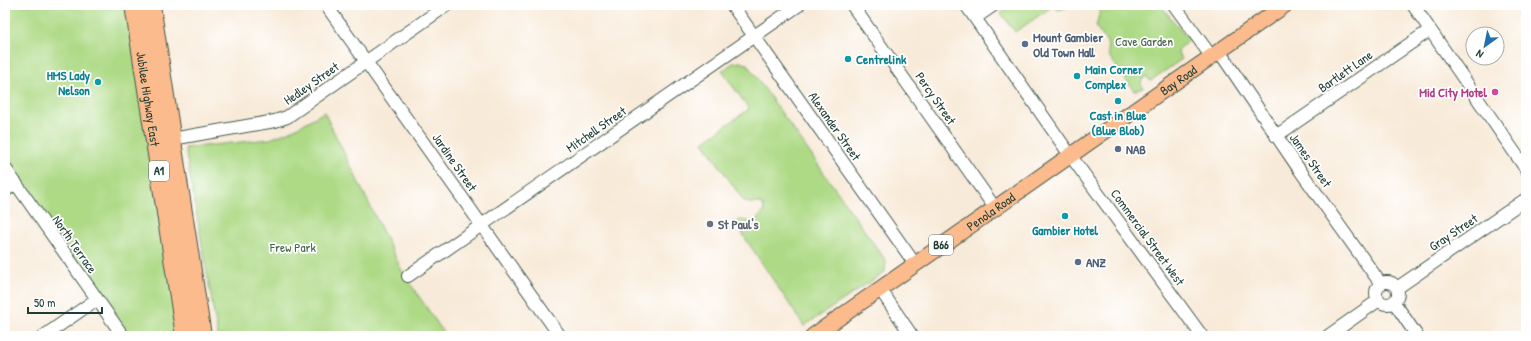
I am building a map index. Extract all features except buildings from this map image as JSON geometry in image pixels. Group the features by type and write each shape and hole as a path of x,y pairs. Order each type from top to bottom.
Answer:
{"highway":[{"name":"Jubilee Highway East","path":"134,5 180,251 202,336"},
{"name":"Jubilee Highway East","path":"151,5 172,139 185,336"}],"main road":[{"name":"Bay Road","path":"1070,155 1285,5"},
{"name":"Penola Road","path":"813,336 1070,155"}],"street":[{"name":"Jardine Street","path":"326,5 560,336"},
{"name":"Hedley Street","path":"172,139 275,122 287,117 447,5"},
{"name":"Alexander Street","path":"732,5 915,264"},
{"name":"Mitchell Street","path":"408,276 799,5"},
{"name":"Percy Street","path":"852,5 995,208"},
{"name":"Commercial Street West","path":"966,5 1070,155 1202,336"},
{"path":"975,18 994,5"},
{"name":"James Street","path":"1174,5 1215,54 1276,136 1381,284"},
{"path":"1413,5 1526,169"},
{"name":"Bartlett Lane","path":"1276,136 1430,30"},
{"name":"North Terrace","path":"5,168 123,336"},
{"path":"5,191 16,183"},
{"name":"Gray Street","path":"1396,288 1526,199"},
{"path":"1388,283 1396,288 1397,297 1394,302 1387,304 1379,300 1376,293 1381,284 1388,283"},
{"path":"880,289 912,336"},
{"path":"44,336 97,299"},
{"path":"1328,336 1379,300"},
{"path":"1394,302 1417,336"}],"green space":[{"path":"5,5 127,5 180,336 129,336 5,161"},
{"path":"1012,5 1076,5 1058,10 1053,6 1015,32 1001,13"},
{"name":"Cave Garden","path":"1097,5 1160,5 1189,40 1179,49 1178,53 1182,59 1150,81 1147,77 1143,78 1141,83 1143,88 1134,91 1109,56 1107,42 1096,27 1101,7"},
{"path":"740,62 747,64 886,261 885,272 804,326 735,223 740,220 754,222 764,212 764,207 760,203 748,203 743,200 703,142 749,109 722,71 733,63"},
{"name":"Frew Park","path":"324,112 403,273 446,336 218,336 185,148 270,139 293,130"}],"place":[{"name":"Mount Gambier Old Town Hall","path":"1025,44"},
{"name":"Centrelink","path":"848,59"},
{"name":"Main Corner Complex","path":"1077,76"},
{"name":"HMS Lady Nelson","path":"98,82"},
{"name":"Mid City Motel","path":"1495,92"},
{"name":"Cast in Blue (Blue Blob)","path":"1118,101"},
{"name":"NAB","path":"1118,149"},
{"name":"Gambier Hotel","path":"1065,216"},
{"name":"St Paul's","path":"710,224"},
{"name":"ANZ","path":"1078,262"}]}
